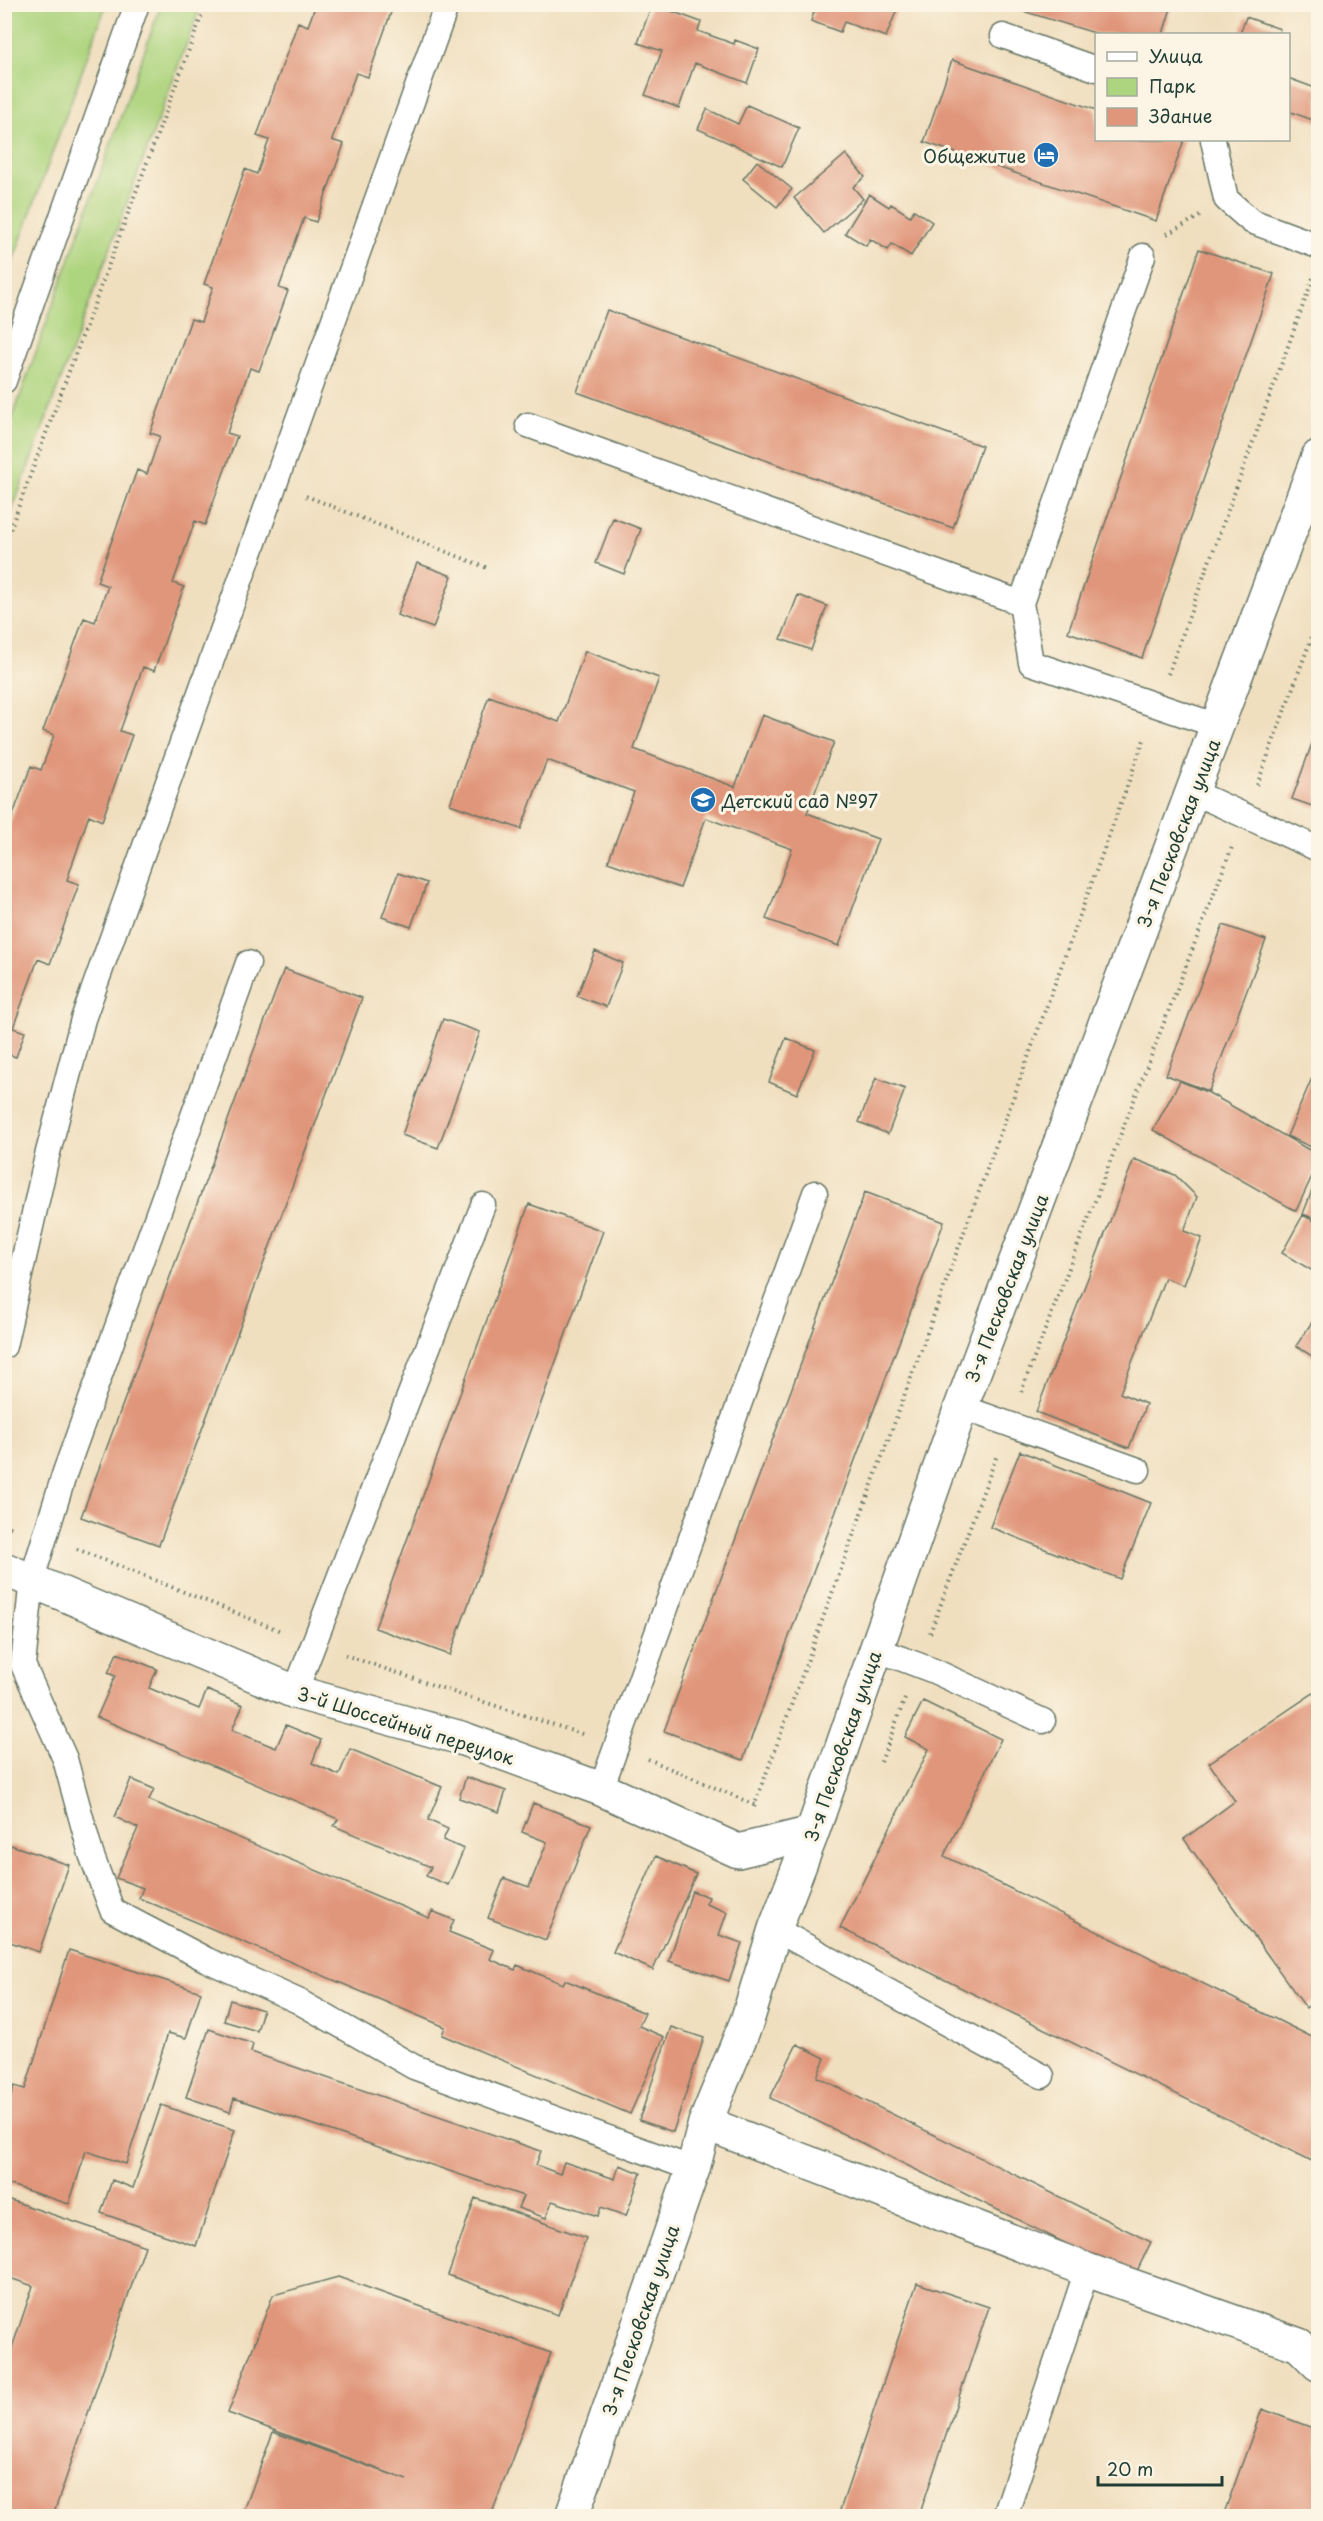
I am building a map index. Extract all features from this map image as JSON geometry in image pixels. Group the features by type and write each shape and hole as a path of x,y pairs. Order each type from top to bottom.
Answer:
{"street":[{"name":"3-я Песковская улица","path":"572,2517 693,2169 705,2123 747,2021 775,1929 812,1833 961,1407 1318,457"},
{"name":"3-й Шоссейный переулок","path":"18,1574 295,1692 461,1738 601,1789 738,1851"},
{"path":"738,1851 812,1833"},
{"path":"705,2123 1088,2270 1299,2345 1318,2364"}],"lane":[{"path":"4,381 137,4"},
{"path":"4,1346 47,1156 83,1019 447,4"},
{"path":"1003,36 1095,69"},
{"path":"1213,141 1226,199 1251,220 1318,246"},
{"path":"1143,256 1022,603 1031,663 1218,726"},
{"path":"528,425 1022,603"},
{"path":"1193,792 1318,849"},
{"path":"248,963 65,1472 45,1536 18,1574 23,1665 65,1759 92,1854 112,1910 207,1960 298,2001 414,2067 693,2169"},
{"path":"601,1789 815,1193"},
{"path":"295,1692 483,1204"},
{"path":"961,1407 1138,1470"},
{"path":"876,1649 918,1665 1043,1721"},
{"path":"775,1929 1042,2076"},
{"path":"1005,2517 1088,2270"}],"path":[{"path":"4,546 206,4"},
{"path":"1143,256 1155,242 1204,215 1251,220"},
{"path":"1166,680 1314,274"},
{"path":"275,484 490,569"},
{"path":"880,1763 1244,815 1268,760 1318,620"},
{"path":"738,1851 1146,736"},
{"path":"4,1525 45,1536 314,1644 617,1746 755,1805"}],"green space":[{"path":"4,5 106,5 5,283"},
{"path":"161,5 201,5 5,529 5,438"}],"building":[{"path":"316,4 394,4 368,77 356,73 332,140 344,144 316,222 304,218 279,288 288,291 259,371 250,368 227,433 237,436 205,525 195,521 173,583 184,587 154,671 143,667 120,731 132,735 102,821 89,815 67,880 79,884 50,964 38,959 13,1028 25,1032 16,1057 4,1053 4,839 31,766 41,770 54,735 43,731 84,618 95,622 108,586 97,582 137,470 147,474 160,436 150,433 191,319 201,322 213,287 204,284 245,169 257,174 269,140 257,136 298,22 308,26"},
{"path":"652,4 701,22 698,31 734,44 735,40 759,49 747,83 695,63 679,108 645,95 662,51 638,43"},
{"path":"796,4 899,4 886,37 844,22 840,32 811,21 814,12"},
{"path":"1003,5 1172,5 1163,33 1095,33"},
{"path":"1246,17 1280,29 1278,33 1240,33"},
{"path":"952,60 1095,110 1095,141 1184,141 1156,221 924,142"},
{"path":"1290,79 1318,89 1318,122 1290,112"},
{"path":"747,105 799,128 782,167 698,129 707,109 738,124"},
{"path":"846,154 865,177 853,187 863,199 824,233 794,198"},
{"path":"757,161 792,189 777,207 743,179"},
{"path":"869,194 889,207 891,204 910,216 914,210 932,222 911,256 892,244 888,250 870,239 866,246 845,233"},
{"path":"1199,249 1274,274 1142,658 1068,632"},
{"path":"607,310 982,446 953,528 577,392"},
{"path":"613,518 641,529 624,574 596,563"},
{"path":"417,563 452,576 433,628 397,615"},
{"path":"798,595 827,606 811,650 781,639"},
{"path":"585,651 659,678 634,749 735,787 762,715 834,742 807,813 878,839 839,946 766,919 792,849 706,818 680,888 608,862 634,792 547,760 521,829 450,804 489,696 559,722"},
{"path":"1318,727 1318,808 1292,799"},
{"path":"398,873 427,883 411,927 382,917"},
{"path":"1223,925 1266,940 1209,1091 1166,1075"},
{"path":"595,951 623,963 606,1007 577,996"},
{"path":"284,969 362,998 159,1545 81,1517"},
{"path":"443,1019 480,1032 438,1148 402,1135"},
{"path":"786,1038 815,1050 797,1094 769,1082"},
{"path":"1318,1064 1318,1150 1287,1136"},
{"path":"876,1078 905,1089 888,1134 859,1122"},
{"path":"1180,1081 1209,1093 1318,1155 1318,1163 1296,1211 1153,1130"},
{"path":"1134,1159 1175,1175 1197,1197 1184,1231 1202,1238 1184,1285 1165,1278 1120,1393 1146,1404 1129,1448 1036,1412"},
{"path":"1318,1175 1318,1220 1303,1214"},
{"path":"865,1192 944,1222 743,1760 664,1731"},
{"path":"529,1204 603,1231 450,1655 375,1628"},
{"path":"1303,1215 1318,1223 1318,1274 1282,1253"},
{"path":"1318,1313 1318,1360 1296,1346"},
{"path":"1020,1451 1151,1503 1120,1579 990,1527"},
{"path":"117,1653 157,1669 149,1688 199,1709 207,1690 243,1705 232,1730 276,1748 286,1725 321,1740 312,1763 339,1775 350,1749 442,1787 428,1820 448,1829 443,1840 464,1849 448,1885 426,1876 431,1867 334,1826 338,1819 97,1717 115,1676 108,1673"},
{"path":"1318,1690 1318,1998 1306,2008 1184,1839 1235,1801 1209,1763"},
{"path":"923,1701 1001,1739 944,1856 1318,2040 1318,2164 840,1928 929,1749 905,1737"},
{"path":"466,1777 506,1791 499,1812 459,1798"},
{"path":"131,1779 154,1789 149,1800 429,1918 432,1911 454,1920 449,1932 494,1950 490,1959 515,1970 517,1965 563,1984 565,1980 645,2013 639,2026 664,2037 630,2114 442,2035 445,2027 139,1898 143,1888 116,1878 138,1828 115,1817"},
{"path":"533,1803 591,1825 546,1940 488,1918 504,1878 529,1887 547,1842 522,1832"},
{"path":"11,1845 69,1865 39,1952 4,1940 4,1864"},
{"path":"656,1856 696,1874 653,1970 613,1952"},
{"path":"692,1891 709,1897 706,1904 727,1912 719,1935 742,1943 729,1981 669,1961"},
{"path":"69,1950 201,1992 186,2038 168,2033 126,2164 86,2151 69,2204 4,2183 4,2117 14,2086 25,2089"},
{"path":"230,2000 263,2010 257,2031 224,2021"},
{"path":"671,2027 704,2038 673,2132 639,2120"},
{"path":"209,2029 253,2044 251,2052 541,2151 536,2165 560,2174 564,2162 615,2179 619,2165 641,2173 626,2216 601,2207 598,2216 552,2201 546,2218 518,2208 523,2196 234,2098 230,2112 186,2097"},
{"path":"797,2044 825,2058 817,2077 1151,2242 1134,2277 770,2098"},
{"path":"161,2105 235,2130 196,2246 101,2213 112,2180 133,2188"},
{"path":"4,2198 145,2246 53,2516 4,2516 4,2371 33,2286 4,2276"},
{"path":"475,2198 586,2238 558,2315 448,2275"},
{"path":"338,2277 551,2353 491,2516 242,2516 273,2432 407,2480 228,2413 273,2295"},
{"path":"917,2283 989,2307 919,2516 838,2516"},
{"path":"1262,2409 1318,2430 1318,2510 1316,2516 1223,2516"}],"place":[{"name":"Общежитие","path":"1046,155"},
{"name":"Детский сад №97","path":"703,800"}]}
